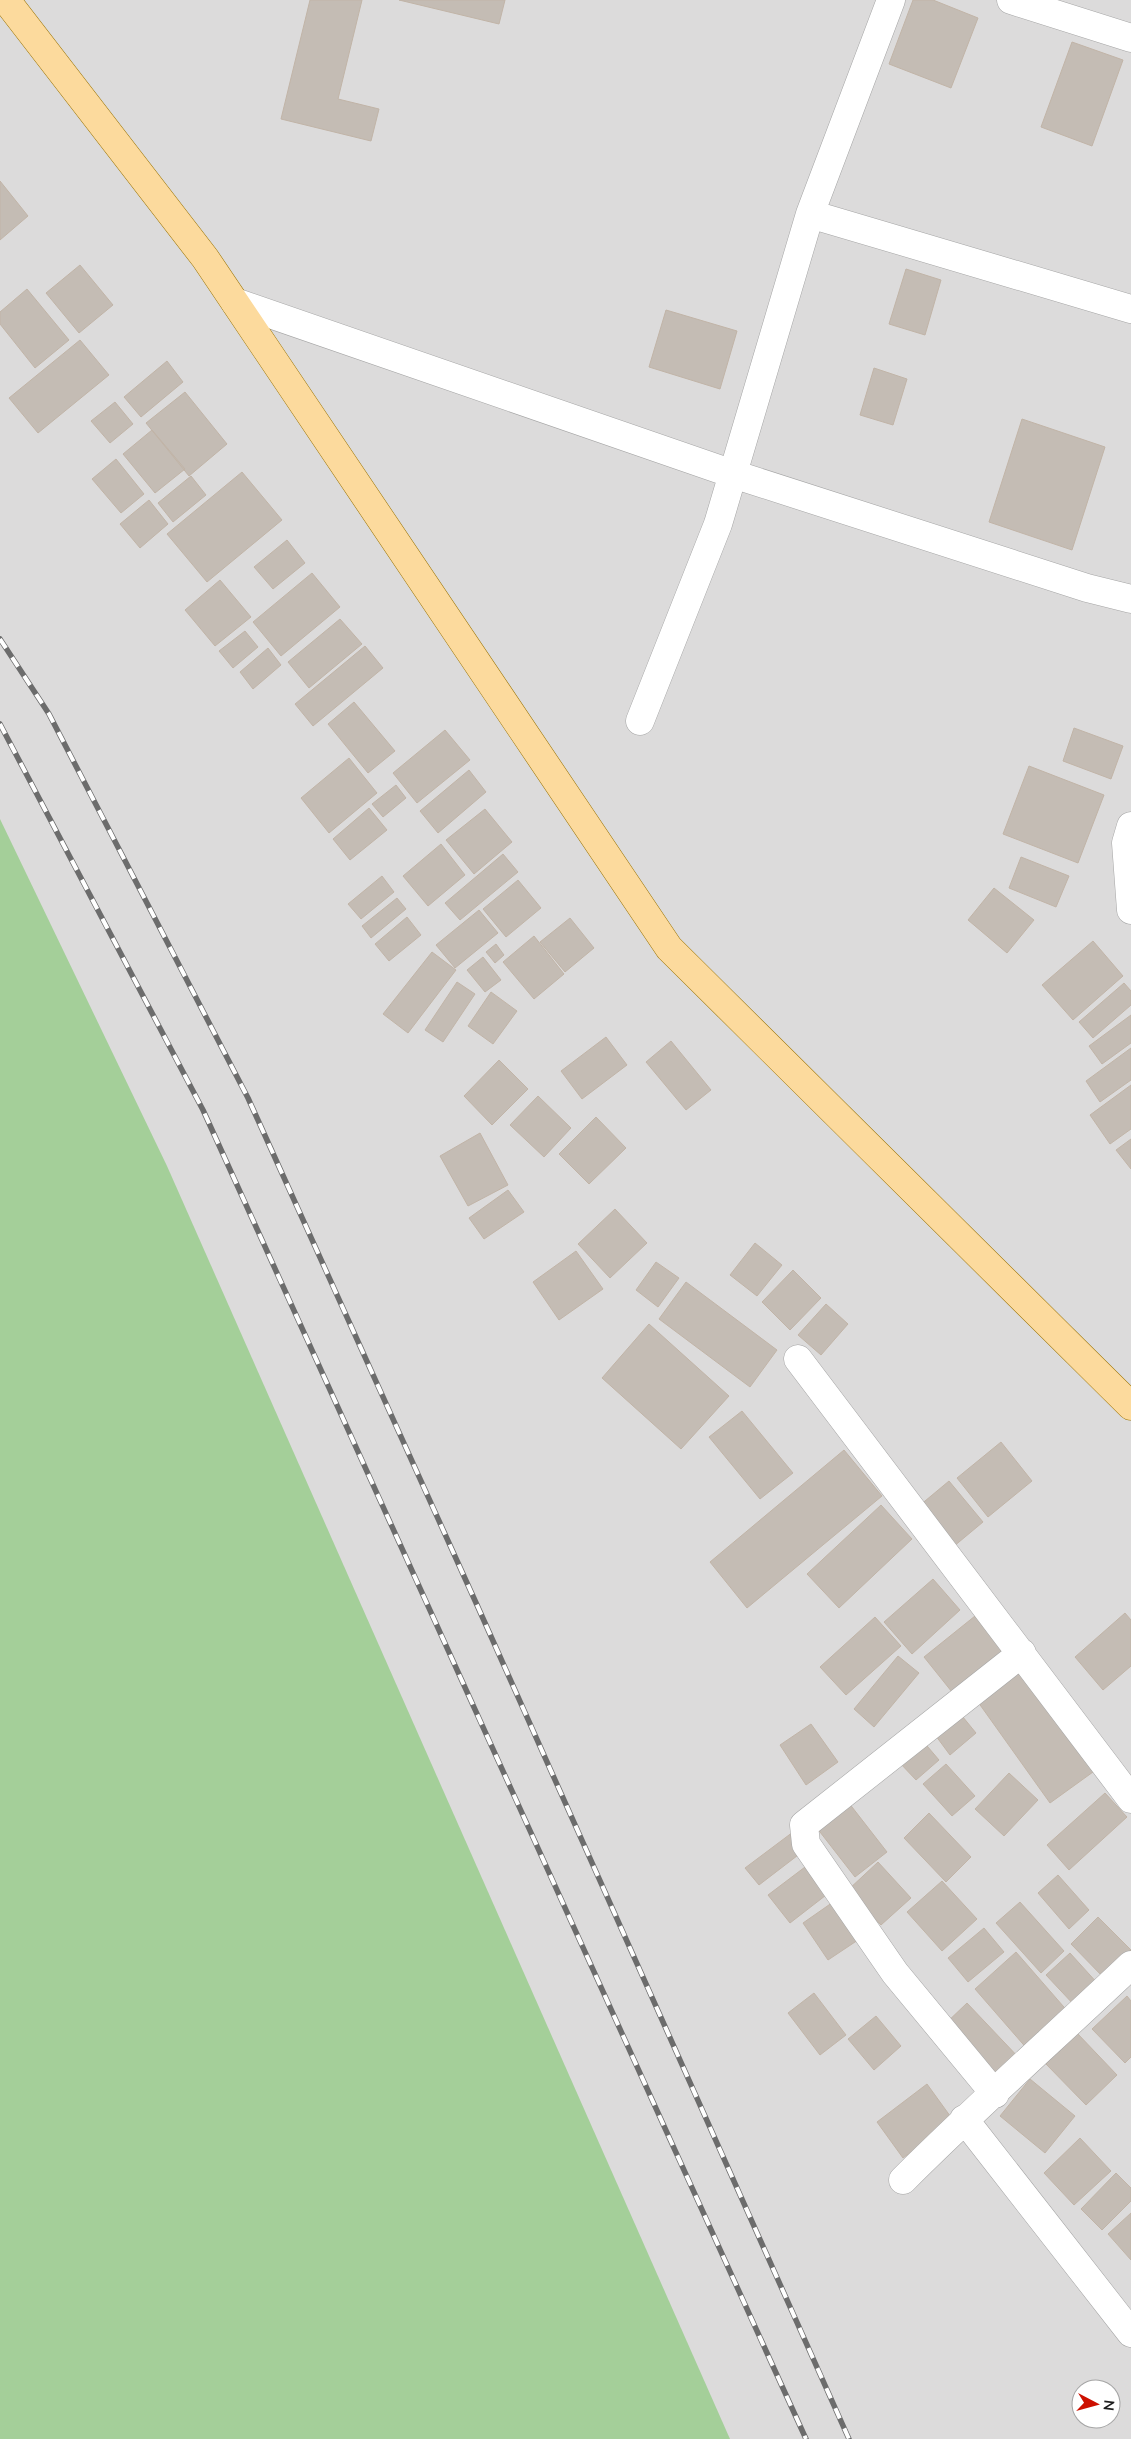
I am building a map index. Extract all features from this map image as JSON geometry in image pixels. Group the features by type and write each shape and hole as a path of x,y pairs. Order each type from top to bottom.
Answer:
{"main road":[{"path":"6,0 205,258 669,948 1131,1406"}],"street":[{"path":"640,720 718,524 810,214 891,0"},
{"path":"1011,0 1131,38"},
{"path":"810,214 1131,309"},
{"path":"235,302 733,474 1087,588 1131,599"},
{"path":"1131,826 1126,843 1131,910"},
{"path":"798,1359 1131,1799"},
{"path":"995,2094 896,1973 806,1844 804,1825 1022,1653"},
{"path":"903,2180 964,2119 995,2094 1131,1965"},
{"path":"964,2119 1131,2333"}],"shaded area":[{"path":"0,0 1131,0 1131,2439 0,2439"}],"green space":[{"path":"0,819 167,1166 730,2439 0,2439"}],"building":[{"path":"310,0 362,0 338,99 379,109 371,141 281,119"},
{"path":"399,0 505,0 499,24"},
{"path":"913,0 933,0 978,18 951,88 889,64"},
{"path":"1072,42 1123,60 1092,146 1041,127"},
{"path":"0,181 28,216 0,240"},
{"path":"80,265 113,305 79,333 46,293"},
{"path":"906,269 941,280 925,335 889,324"},
{"path":"27,289 69,340 35,368 0,324 0,312"},
{"path":"666,310 737,331 720,389 649,367"},
{"path":"80,340 109,375 38,433 9,398"},
{"path":"167,361 183,382 141,417 124,397"},
{"path":"874,368 907,379 893,425 860,415"},
{"path":"185,392 227,444 189,476 146,423"},
{"path":"115,402 133,424 110,443 91,421"},
{"path":"1022,419 1105,447 1072,550 989,522"},
{"path":"152,430 185,469 155,493 123,454"},
{"path":"116,459 144,494 121,513 92,479"},
{"path":"242,472 282,520 207,582 167,534"},
{"path":"191,476 206,495 173,522 158,503"},
{"path":"149,500 168,524 140,548 120,524"},
{"path":"287,540 305,563 273,589 254,567"},
{"path":"312,573 340,607 281,656 253,622"},
{"path":"220,580 251,617 215,646 185,610"},
{"path":"340,619 362,644 309,688 288,662"},
{"path":"245,631 258,647 233,668 219,651"},
{"path":"365,646 383,668 313,726 295,704"},
{"path":"268,648 281,665 253,689 240,672"},
{"path":"354,702 395,751 368,773 328,724"},
{"path":"1074,728 1123,746 1111,779 1063,761"},
{"path":"445,730 470,760 417,803 393,773"},
{"path":"349,758 377,793 329,833 301,798"},
{"path":"1029,766 1104,795 1078,863 1003,834"},
{"path":"469,770 486,792 438,833 420,811"},
{"path":"396,785 406,798 383,817 372,804"},
{"path":"369,808 387,830 350,860 333,839"},
{"path":"485,809 512,842 474,874 446,840"},
{"path":"441,844 465,875 428,906 403,876"},
{"path":"503,854 518,872 460,920 445,903"},
{"path":"1021,857 1069,876 1056,907 1009,888"},
{"path":"382,876 394,892 361,919 348,904"},
{"path":"518,880 541,908 506,937 483,909"},
{"path":"994,888 1034,920 1007,953 968,920"},
{"path":"397,898 406,909 371,938 362,926"},
{"path":"479,910 498,933 455,968 436,945"},
{"path":"407,917 421,935 389,961 375,944"},
{"path":"570,918 594,948 565,972 540,942"},
{"path":"534,936 564,974 534,999 503,962"},
{"path":"1093,941 1123,976 1073,1020 1042,985"},
{"path":"496,944 504,955 495,963 486,952"},
{"path":"432,952 456,970 408,1033 383,1014"},
{"path":"483,957 501,980 485,992 467,970"},
{"path":"457,982 475,994 443,1042 425,1030"},
{"path":"1124,983 1131,991 1131,1005 1093,1038 1079,1022"},
{"path":"491,992 517,1011 493,1044 468,1026"},
{"path":"1131,1015 1131,1043 1102,1064 1089,1046"},
{"path":"606,1037 627,1065 582,1099 561,1071"},
{"path":"671,1041 711,1090 686,1110 646,1062"},
{"path":"1131,1048 1131,1080 1100,1102 1086,1081"},
{"path":"499,1060 528,1089 492,1125 464,1096"},
{"path":"1131,1085 1131,1129 1110,1144 1090,1115"},
{"path":"538,1096 571,1128 544,1157 510,1125"},
{"path":"596,1117 626,1148 589,1184 559,1154"},
{"path":"480,1133 508,1185 468,1206 440,1156"},
{"path":"1131,1139 1131,1169 1116,1150"},
{"path":"508,1190 524,1212 484,1239 469,1218"},
{"path":"615,1209 647,1243 610,1278 578,1244"},
{"path":"755,1243 782,1265 757,1296 730,1275"},
{"path":"576,1251 603,1289 559,1320 533,1282"},
{"path":"656,1262 679,1278 658,1307 636,1290"},
{"path":"793,1270 821,1298 790,1330 762,1302"},
{"path":"686,1282 777,1350 750,1387 659,1319"},
{"path":"826,1304 848,1324 821,1355 798,1335"},
{"path":"649,1324 729,1396 681,1449 602,1378"},
{"path":"742,1411 793,1473 760,1499 709,1437"},
{"path":"1001,1442 1032,1481 988,1517 957,1478"},
{"path":"844,1450 882,1496 747,1608 710,1562"},
{"path":"949,1481 983,1522 953,1547 919,1506"},
{"path":"881,1505 912,1539 839,1608 807,1574"},
{"path":"933,1579 960,1610 912,1654 884,1622"},
{"path":"1125,1613 1131,1620 1131,1666 1103,1690 1075,1657"},
{"path":"975,1616 1007,1655 956,1697 924,1657"},
{"path":"875,1617 901,1646 846,1695 820,1667"},
{"path":"898,1656 919,1673 874,1727 854,1709"},
{"path":"1022,1670 1093,1772 1050,1803 978,1702"},
{"path":"958,1711 976,1733 950,1755 933,1732"},
{"path":"811,1724 838,1762 806,1785 780,1745"},
{"path":"922,1740 939,1760 916,1780 899,1762"},
{"path":"946,1764 975,1796 952,1816 923,1784"},
{"path":"1009,1773 1038,1800 1004,1836 975,1809"},
{"path":"1105,1793 1127,1817 1069,1870 1047,1845"},
{"path":"845,1798 887,1852 855,1877 813,1823"},
{"path":"929,1813 971,1857 946,1882 904,1838"},
{"path":"793,1832 806,1849 759,1885 745,1868"},
{"path":"878,1862 911,1898 881,1925 848,1890"},
{"path":"809,1864 830,1892 790,1923 768,1895"},
{"path":"1058,1875 1089,1910 1069,1929 1038,1893"},
{"path":"942,1881 977,1919 942,1951 907,1912"},
{"path":"836,1900 861,1938 828,1960 803,1923"},
{"path":"1020,1902 1064,1951 1041,1973 996,1923"},
{"path":"1098,1917 1131,1950 1104,1978 1071,1944"},
{"path":"984,1928 1004,1952 968,1982 948,1958"},
{"path":"1016,1952 1070,2014 1029,2051 975,1989"},
{"path":"1070,1953 1099,1985 1076,2007 1046,1975"},
{"path":"814,1993 846,2035 820,2055 788,2013"},
{"path":"1127,1996 1131,2001 1131,2057 1125,2063 1092,2029"},
{"path":"967,2003 1021,2060 997,2083 943,2026"},
{"path":"876,2016 901,2046 874,2070 848,2039"},
{"path":"1077,2033 1117,2075 1086,2105 1046,2064"},
{"path":"1030,2079 1075,2116 1045,2153 1000,2116"},
{"path":"927,2084 953,2120 903,2158 877,2122"},
{"path":"1080,2138 1111,2171 1074,2205 1044,2173"},
{"path":"1116,2173 1131,2188 1131,2201 1102,2230 1081,2209"},
{"path":"1131,2213 1131,2260 1108,2234"}],"railway":[{"path":"0,639 49,714 248,1098 477,1605 849,2439"},
{"path":"0,724 203,1110 806,2439"}]}
